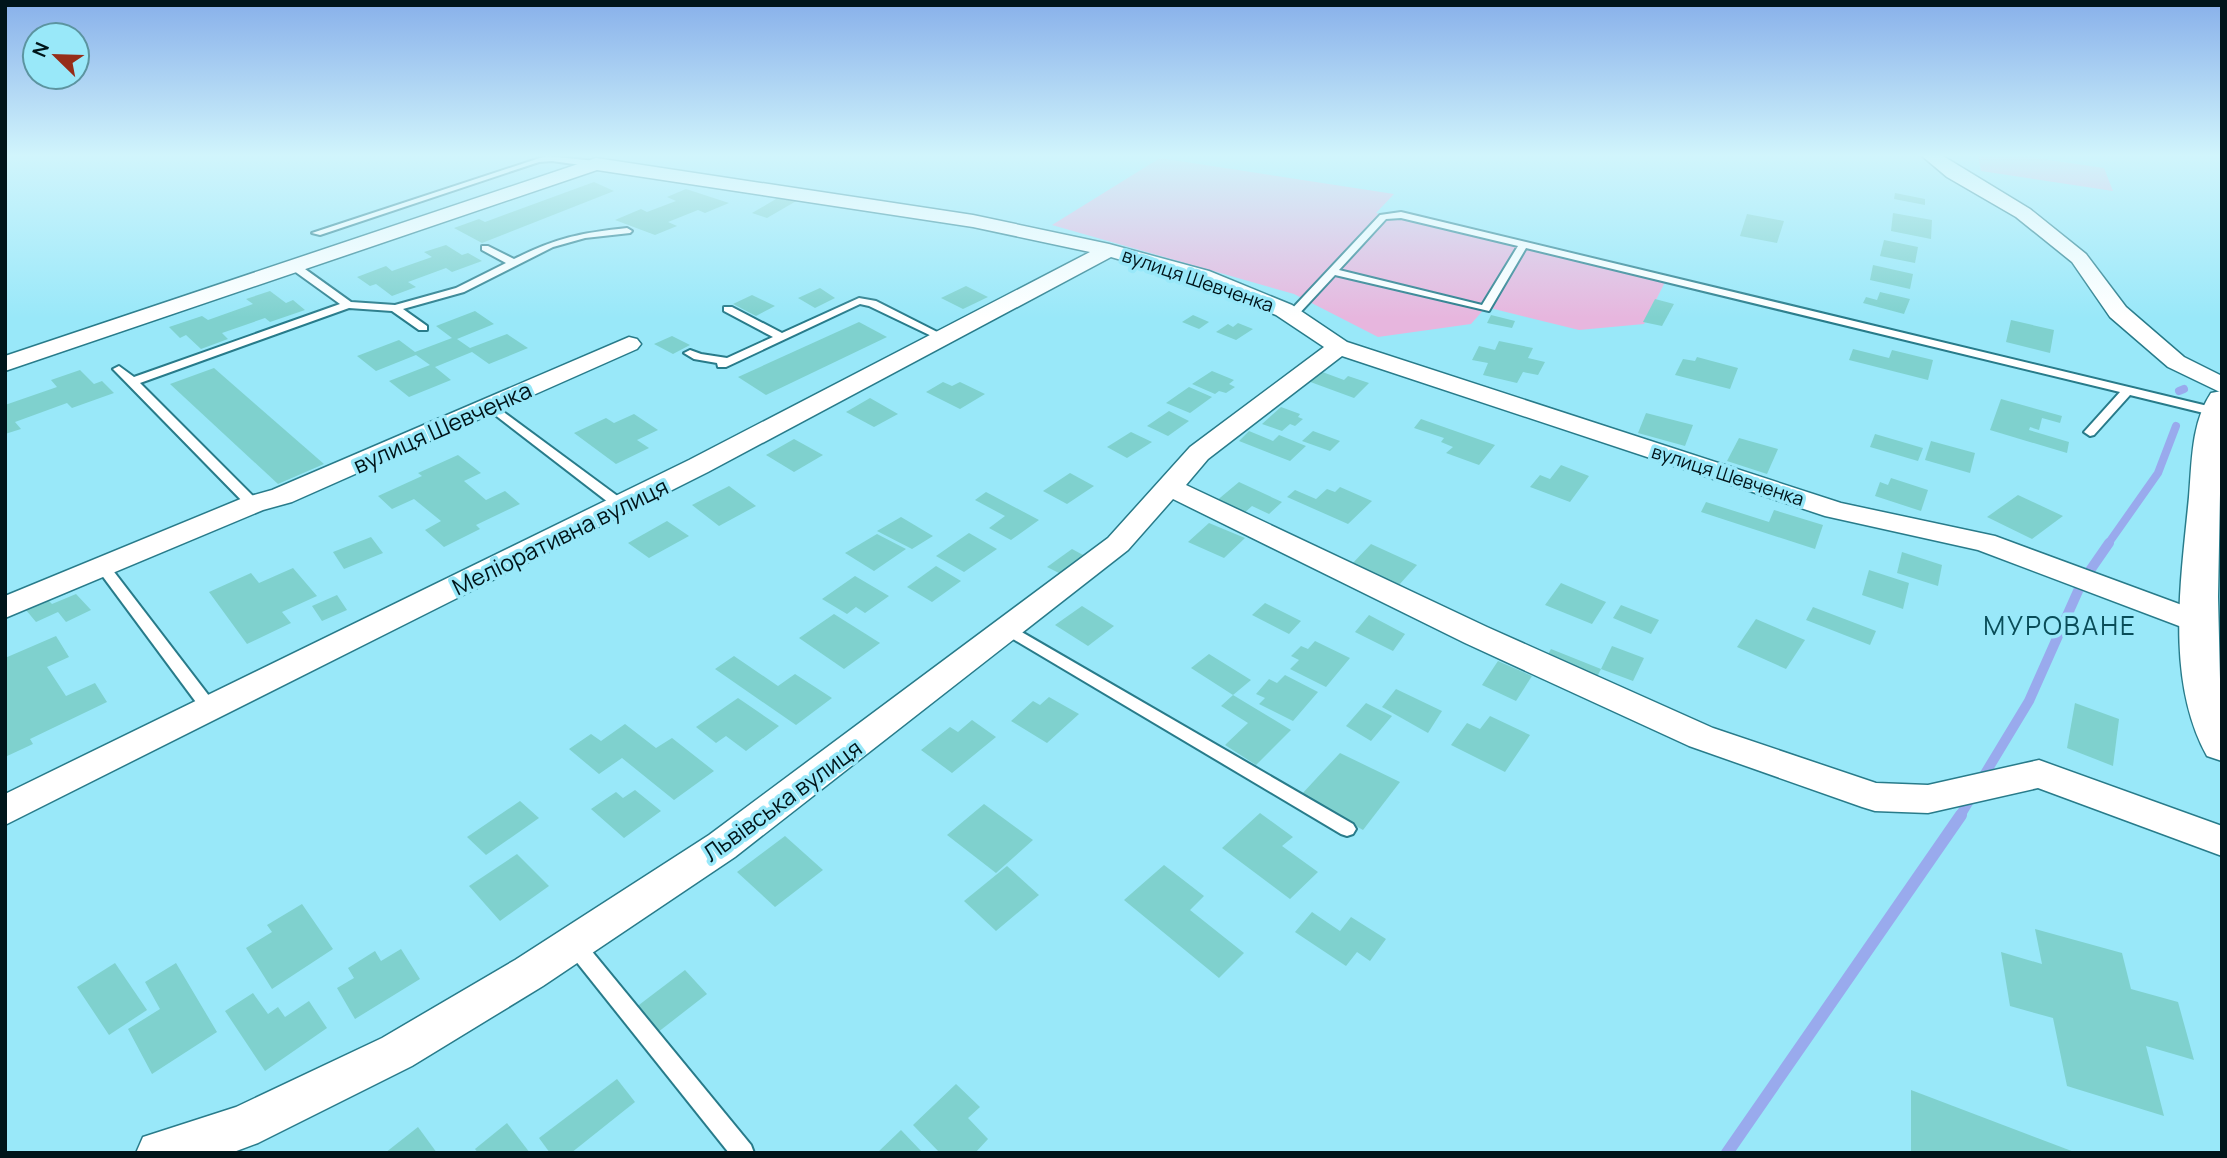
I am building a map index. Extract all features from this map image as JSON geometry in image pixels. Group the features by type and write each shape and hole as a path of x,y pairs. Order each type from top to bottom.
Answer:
{"street":[{"name":"вулиця Шевченка","path":"5,364 460,210"},
{"name":"вулиця Шевченка","path":"906,210 973,220 1109,250 1201,276 1292,315 1339,347 1835,510 1985,542 2039,560 2198,622"},
{"path":"2018,210 2080,258 2118,312 2220,400 2198,622 2202,681 2222,745"},
{"name":"Меліоративна вулиця","path":"5,811 622,506 946,339 1109,250"},
{"name":"вулиця Шевченка","path":"5,608 253,504 282,496 629,344"},
{"name":"Львівська вулиця","path":"159,1153 222,1144 242,1128 397,1052 574,943 722,846 1118,544 1199,453 1339,347"},
{"path":"1169,487 1476,635 1701,737 1875,797 1928,799 2039,774 2222,841"}],"lane":[{"path":"317,233 387,210"},
{"path":"1292,315 1383,217 1390,215 1524,244 1766,306 2127,391 2220,400"},
{"path":"132,382 348,305 395,308 460,289 550,245 584,235 627,231"},
{"path":"1334,272 1485,310 1524,244"},
{"path":"485,248 515,264"},
{"path":"294,266 348,305"},
{"path":"690,354 725,364 859,301 872,303 946,339"},
{"path":"395,308 423,327"},
{"path":"728,309 782,337"},
{"path":"119,369 253,504"},
{"path":"2090,432 2127,391"},
{"path":"490,406 622,506"},
{"path":"103,567 210,709"},
{"path":"1008,629 1347,829"},
{"path":"574,943 743,1153"}],"shaded area":[{"path":"1076,210 1379,210 1376,213 1666,280 1644,324 1579,330 1486,307 1471,324 1378,337 1294,294 1052,225"}],"building":[{"path":"518,210 566,210 482,243 454,228 479,219 485,222"},
{"path":"639,210 698,210 668,222 677,226 655,235 615,220"},
{"path":"757,210 781,210 767,218 752,213"},
{"path":"1893,213 1932,220 1931,239 1891,231"},
{"path":"1747,214 1784,221 1777,243 1740,236"},
{"path":"1884,240 1918,247 1915,263 1880,256"},
{"path":"446,245 462,255 468,253 482,261 452,272 446,268 408,282 416,287 392,296 376,284 370,286 357,277 386,266 392,271 432,257 424,252"},
{"path":"1873,265 1913,274 1910,289 1870,280"},
{"path":"966,286 988,297 963,309 941,298"},
{"path":"820,288 835,298 815,308 798,298"},
{"path":"270,291 286,303 293,300 305,310 270,322 265,318 222,333 228,339 201,349 186,335 180,338 169,327 202,316 208,320 253,304 246,299"},
{"path":"1880,292 1910,299 1904,314 1863,303 1866,297 1877,300"},
{"path":"752,295 775,306 756,316 733,304"},
{"path":"1655,299 1674,304 1662,326 1643,322"},
{"path":"475,311 494,324 457,339 470,348 507,334 528,348 489,364 472,352 435,367 451,380 409,397 389,381 430,365 416,355 376,371 357,356 399,340 415,352 452,338 436,326"},
{"path":"1193,315 1209,322 1199,329 1182,322"},
{"path":"1491,315 1515,321 1512,328 1487,323"},
{"path":"2011,320 2054,330 2050,353 2006,342"},
{"path":"859,322 887,337 766,395 738,377"},
{"path":"1238,323 1253,329 1236,340 1216,332 1228,324 1233,327"},
{"path":"672,336 690,345 673,354 654,344"},
{"path":"1499,341 1533,348 1528,358 1545,362 1538,375 1523,372 1517,383 1483,375 1488,363 1472,360 1479,346 1495,350"},
{"path":"1853,349 1889,358 1892,350 1933,360 1928,380 1849,360"},
{"path":"1697,357 1738,368 1730,389 1675,375 1683,359 1695,361"},
{"path":"214,368 324,464 278,484 170,384"},
{"path":"80,370 94,384 102,381 114,393 72,408 67,403 15,422 21,429 5,434 5,405 57,387 51,380"},
{"path":"1317,370 1344,380 1348,376 1369,383 1354,398 1305,380"},
{"path":"1212,371 1234,380 1229,384 1235,387 1226,393 1219,391 1215,394 1192,384"},
{"path":"943,382 952,386 960,382 985,394 960,409 926,392"},
{"path":"1189,387 1212,397 1190,413 1166,403"},
{"path":"870,398 898,414 874,427 846,412"},
{"path":"2001,399 2062,416 2060,423 2042,418 2039,430 2030,427 2029,430 2069,442 2067,453 1990,430"},
{"path":"1281,407 1300,414 1298,417 1303,419 1295,426 1290,424 1282,431 1262,424"},
{"path":"1169,411 1189,421 1168,436 1147,426"},
{"path":"1646,413 1693,425 1685,446 1638,433"},
{"path":"634,414 658,430 637,440 649,448 616,464 574,433 606,418 614,423"},
{"path":"1421,419 1495,445 1479,465 1446,453 1453,447 1441,442 1444,438 1414,428"},
{"path":"1249,431 1273,441 1279,435 1306,446 1290,461 1239,441"},
{"path":"1313,431 1340,441 1330,451 1302,441"},
{"path":"1131,432 1152,442 1127,458 1107,447"},
{"path":"1875,434 1923,448 1918,461 1870,447"},
{"path":"1739,438 1778,449 1767,474 1727,461"},
{"path":"794,439 823,455 794,472 766,455"},
{"path":"1931,441 1975,453 1970,473 1925,460"},
{"path":"458,455 481,473 464,481 486,500 505,491 520,504 476,525 480,529 444,547 425,530 441,521 414,499 392,509 378,496 422,476 418,473"},
{"path":"1561,465 1589,476 1570,502 1530,487 1540,475 1550,479"},
{"path":"1070,473 1094,486 1067,504 1043,491"},
{"path":"1891,478 1928,490 1921,511 1875,496 1880,482 1888,485"},
{"path":"1239,482 1282,502 1269,514 1252,506 1242,515 1215,502"},
{"path":"729,486 756,506 719,526 692,505"},
{"path":"1340,487 1372,501 1348,524 1287,497 1295,490 1316,499 1327,489 1335,492"},
{"path":"986,492 1039,520 1011,540 989,528 1005,516 975,500"},
{"path":"2018,495 2063,516 2032,539 1987,517"},
{"path":"1706,502 1769,522 1774,510 1823,525 1815,549 1701,512"},
{"path":"901,517 933,536 912,549 877,531"},
{"path":"667,521 689,536 649,558 628,543"},
{"path":"1209,523 1245,538 1224,558 1188,542"},
{"path":"969,533 997,549 964,572 936,556"},
{"path":"877,534 906,549 874,571 845,553"},
{"path":"371,537 383,553 344,569 333,552"},
{"path":"1371,544 1417,565 1398,586 1351,565"},
{"path":"1072,549 1085,556 1061,574 1047,567"},
{"path":"1902,552 1942,565 1938,586 1897,573"},
{"path":"936,566 961,581 932,602 907,587"},
{"path":"293,568 317,596 282,612 291,623 247,644 209,592 251,573 259,583"},
{"path":"1869,570 1909,583 1903,609 1862,595"},
{"path":"855,576 889,596 865,613 856,607 847,614 822,599"},
{"path":"1561,583 1606,602 1592,624 1545,605"},
{"path":"76,594 91,610 66,622 58,612 36,622 26,610 48,600 52,604"},
{"path":"337,595 347,610 322,621 312,606"},
{"path":"1265,603 1301,621 1289,634 1252,615"},
{"path":"1621,605 1659,620 1651,634 1613,618"},
{"path":"1082,606 1114,626 1088,646 1055,625"},
{"path":"1813,607 1876,631 1870,645 1806,620"},
{"path":"834,614 880,643 844,669 799,638"},
{"path":"1369,615 1405,634 1393,651 1355,632"},
{"path":"1756,619 1805,640 1786,669 1737,647"},
{"path":"56,636 69,657 47,667 66,696 95,683 107,702 30,739 33,744 5,757 5,658"},
{"path":"1315,641 1350,658 1326,687 1290,669 1299,660 1291,656 1301,646 1308,649"},
{"path":"1612,646 1644,658 1633,681 1601,669"},
{"path":"1551,649 1601,669 1594,683 1543,663"},
{"path":"1209,654 1251,680 1233,695 1191,668"},
{"path":"734,656 778,686 795,674 832,698 796,725 715,669"},
{"path":"1498,661 1532,676 1516,701 1482,685"},
{"path":"1285,675 1318,692 1293,721 1259,704 1265,698 1256,694 1269,679 1277,683"},
{"path":"1396,689 1442,711 1428,733 1382,707"},
{"path":"1233,695 1291,730 1256,765 1225,745 1248,723 1221,706"},
{"path":"1049,697 1079,714 1047,743 1011,721 1033,701 1040,705"},
{"path":"738,698 779,726 746,751 726,736 716,743 696,727"},
{"path":"1366,703 1392,716 1371,741 1346,726"},
{"path":"2075,703 2119,719 2113,766 2067,748"},
{"path":"1490,716 1530,735 1505,772 1451,745 1467,723 1480,729"},
{"path":"972,720 996,737 952,773 921,750 950,727 958,732"},
{"path":"625,724 656,748 672,738 714,771 674,800 622,758 599,774 569,749 591,734 601,741"},
{"path":"1340,753 1400,782 1363,830 1301,795"},
{"path":"635,790 661,811 624,838 591,809 616,792 623,798"},
{"path":"520,801 539,818 486,855 467,837"},
{"path":"984,804 1033,840 996,873 947,835"},
{"path":"1260,813 1293,837 1282,846 1318,872 1290,899 1222,848"},
{"path":"785,836 823,870 775,907 737,872"},
{"path":"517,854 549,886 500,921 469,886"},
{"path":"1164,865 1204,896 1190,910 1244,953 1219,978 1124,900"},
{"path":"1007,866 1039,895 996,931 964,901"},
{"path":"302,904 333,949 272,989 246,948 272,932 267,925"},
{"path":"1312,912 1340,931 1351,917 1386,939 1370,961 1357,952 1346,966 1295,932"},
{"path":"2035,929 2122,953 2131,989 2178,1002 2194,1060 2146,1046 2164,1116 2067,1086 2053,1018 2010,1006 2001,952 2042,964"},
{"path":"401,949 420,979 355,1019 337,988 354,978 348,968 375,951 381,961"},
{"path":"115,963 147,1010 109,1035 77,987"},
{"path":"176,963 217,1032 152,1074 128,1029 160,1009 145,982"},
{"path":"685,970 707,994 653,1036 631,1011"},
{"path":"253,993 268,1014 278,1007 285,1017 309,1001 327,1028 265,1071 225,1011"},
{"path":"617,1079 635,1102 571,1153 550,1153 539,1138"},
{"path":"956,1084 980,1107 968,1118 988,1139 975,1153 940,1153 913,1125"},
{"path":"1911,1090 2077,1153 1911,1153"},
{"path":"507,1123 530,1153 478,1153 475,1149"},
{"path":"418,1127 437,1153 385,1153"},
{"path":"901,1130 923,1153 877,1153"}],"waterway":[{"path":"2179,391 2184,389"},
{"path":"2108,544 2158,473 2176,426"},
{"path":"1980,782 2029,701 2082,582 2109,543"},
{"path":"1960,816 1973,794"},
{"path":"1727,1153 1961,815"}],"district":[{"name":"МУРОВАНЕ","path":"2060,625"}]}
